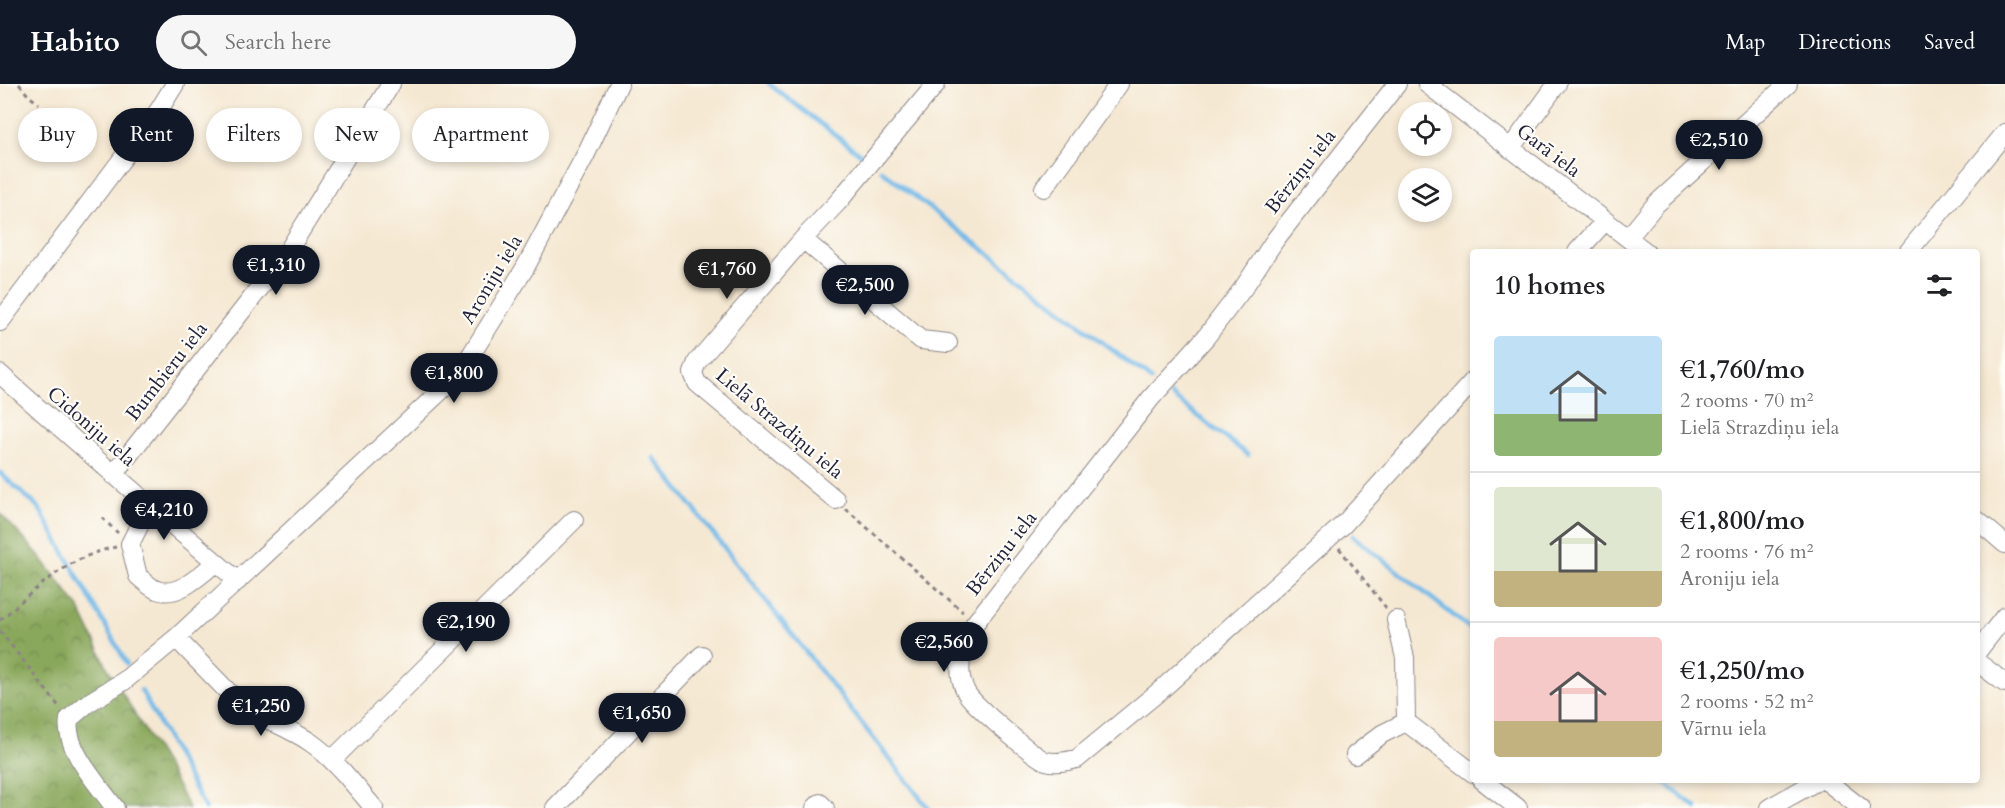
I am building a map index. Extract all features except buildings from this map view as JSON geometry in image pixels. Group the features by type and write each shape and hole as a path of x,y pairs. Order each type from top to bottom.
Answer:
{"street":[{"path":"0,322 159,110 175,84"},
{"name":"Bumbieru iela","path":"113,475 285,256 391,84"},
{"name":"Aroniju iela","path":"69,719 88,703 124,681 176,638 459,374 525,268 585,156 619,84"},
{"name":"Lielā Strazdiņu iela","path":"836,500 697,383 693,373 698,362 803,239 838,202 936,84"},
{"path":"1044,188 1119,84"},
{"name":"Bērziņu iela","path":"1397,84 1275,240 1244,287 1206,337 1151,398 975,623 965,639 960,661 966,692 978,708 1043,760 1061,763 1077,759 1162,689 1344,524 1470,384"},
{"name":"Garā iela","path":"1427,84 1642,249"},
{"path":"1510,149 1557,84"},
{"path":"1628,238 1656,204 1788,84"},
{"path":"1910,249 2005,133"},
{"path":"1580,249 1605,221"},
{"path":"803,239 921,340 948,343"},
{"name":"Cidoniju iela","path":"0,374 237,581"},
{"path":"154,508 140,524 130,544 138,576 158,591 175,590 194,581 216,562"},
{"path":"332,760 574,520"},
{"path":"1980,523 2005,544"},
{"path":"1980,649 2005,616"},
{"path":"1396,620 1405,658 1406,722"},
{"path":"176,638 240,704 309,741 332,760 374,808"},
{"path":"1980,654 2005,683"},
{"path":"555,808 702,655"},
{"path":"69,719 67,730 73,746 89,774 115,808"},
{"path":"1355,755 1382,734 1406,722"},
{"path":"1406,722 1470,771"},
{"path":"1486,783 1518,808"},
{"path":"1769,808 1814,783"},
{"path":"1829,783 1861,808"},
{"path":"815,808 820,803 825,808"}],"path":[{"path":"19,84 27,95 39,104"},
{"path":"836,500 975,623"},
{"path":"102,518 130,544"},
{"path":"1331,536 1396,620"},
{"path":"0,620 64,567 97,551 130,544"},
{"path":"0,631 69,719"}],"green space":[{"path":"0,513 38,554 79,608 108,669 189,808 0,808"}],"waterway":[{"path":"769,84 864,157"},
{"path":"881,170 1151,380"},
{"path":"1171,395 1248,455"},
{"path":"654,458 928,808"},
{"path":"0,473 39,508 127,664"},
{"path":"1353,536 1470,629"},
{"path":"141,690 205,808"},
{"path":"1665,783 1697,808"}]}
